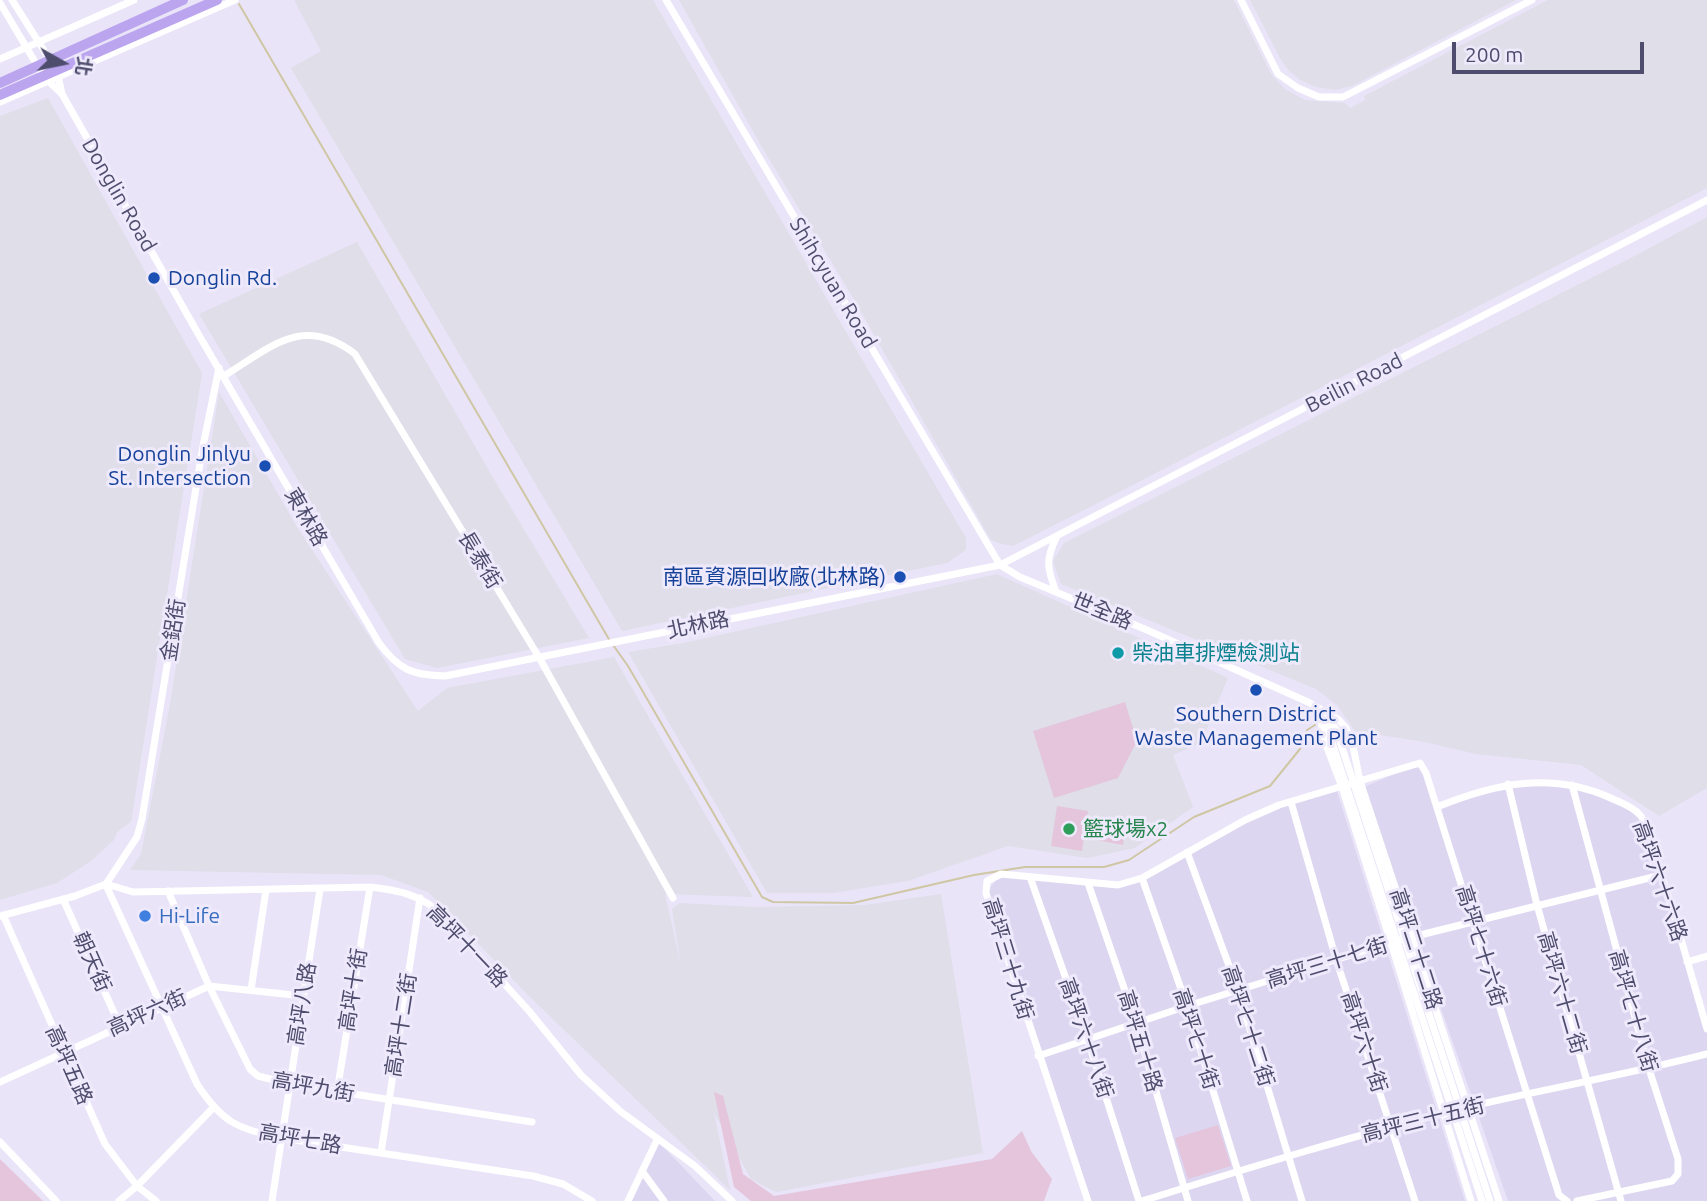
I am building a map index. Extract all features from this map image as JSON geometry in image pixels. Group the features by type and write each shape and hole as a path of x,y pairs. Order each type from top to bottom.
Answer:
{"main road":[{"path":"0,95 47,80 55,70 183,0"},
{"path":"0,83 38,66 55,70 217,0"}],"street":[{"path":"12,0 55,70 62,94"},
{"path":"0,59 134,0"},
{"path":"55,70 235,0"},
{"name":"Shihcyuan Road","path":"666,0 1000,565"},
{"path":"1241,0 1278,74 1298,88 1319,97 1343,97 1532,0"},
{"path":"0,3 47,80 62,94"},
{"path":"0,102 47,80"},
{"name":"Donglin Road","path":"62,94 219,367"},
{"name":"Beilin Road","path":"1000,565 1707,200"},
{"name":"長泰街","path":"224,376 268,348 298,335 318,335 338,341 355,354 540,659 673,898"},
{"name":"東林路","path":"219,367 379,643 398,665"},
{"name":"金鋁街","path":"106,884 137,837 142,819 200,464 219,367"},
{"path":"1056,592 1047,562 1058,536"},
{"name":"世全路","path":"1000,565 1020,577 1147,630 1320,708"},
{"name":"北林路","path":"398,665 423,675 445,677 1000,565"},
{"name":"高坪二十二路","path":"1320,708 1351,784 1490,1201"},
{"name":"高坪二十二路","path":"1320,708 1339,719 1353,746 1351,784 1401,940 1460,1109 1499,1201"},
{"name":"高坪七十六街","path":"1351,784 1419,763 1426,773 1559,1195 1567,1201"},
{"name":"高坪六十六路","path":"1437,807 1508,784 1536,782 1572,785 1628,805 1641,816 1707,1029"},
{"name":"高坪三十九街","path":"1088,1201 986,892 987,881 1001,874 1118,885 1142,878 1245,820 1291,802 1351,784"},
{"name":"高坪六十二街","path":"1508,784 1538,905 1620,1197"},
{"name":"高坪七十八街","path":"1572,785 1649,1069 1678,1159 1678,1174 1672,1181 1620,1197"},
{"name":"高坪六十街","path":"1291,802 1336,959 1415,1201"},
{"name":"高坪七十二街","path":"1187,852 1238,990 1302,1201"},
{"name":"高坪三十七街","path":"1038,1056 1186,1006 1401,940 1661,876"},
{"name":"高坪六十八街","path":"1030,877 1141,1201"},
{"name":"高坪七十街","path":"1142,878 1186,1006 1247,1201"},
{"name":"高坪五十路","path":"1088,883 1136,1023 1188,1201"},
{"path":"1,916 106,884"},
{"name":"高坪十一路","path":"106,884 132,892 370,887 391,889 420,898 433,906 468,942 581,1075 620,1111 695,1166 732,1201"},
{"name":"高坪七路","path":"106,884 197,1084 213,1108 234,1124 281,1138 533,1176 563,1184 592,1201"},
{"name":"高坪十街","path":"337,1092 370,887"},
{"name":"高坪八路","path":"272,1201 320,889"},
{"path":"251,990 266,890"},
{"name":"高坪九街","path":"168,891 209,986 250,1069 258,1076 337,1092 531,1122"},
{"name":"高坪十二街","path":"381,1153 420,898"},
{"name":"朝天街","path":"63,899 120,1026"},
{"name":"高坪五路","path":"1,916 106,1144 137,1186 156,1201"},
{"name":"高坪二十二路","path":"1401,940 1443,1114 1471,1201"},
{"path":"1687,962 1707,956"},
{"name":"高坪六街","path":"0,1082 209,986 303,996"},
{"name":"高坪三十五街","path":"1141,1201 1289,1156 1460,1109 1707,1054"},
{"path":"119,1201 213,1108"},
{"name":"高坪二十二路","path":"1460,1109 1482,1201"},
{"path":"628,1201 657,1140"},
{"path":"0,1142 56,1201"},
{"path":"642,1171 664,1201"},
{"path":"1577,1201 1620,1197"}],"shaded area":[{"path":"294,0 653,0 966,538 966,550 947,563 622,631 291,68 321,51"},
{"path":"679,0 1234,0 1271,74 1285,89 1305,100 1345,103 1350,108 1365,100 1364,96 1548,0 1707,0 1707,188 1013,546 1001,544 991,540"},
{"path":"1250,0 1516,0 1352,86 1335,90 1316,87 1289,71"},
{"path":"48,98 202,373 131,822 117,832 114,840 91,861 57,883 0,900 0,116"},
{"path":"1707,217 1707,788 1659,816 1581,765 1476,754 1425,742 1355,731 1337,705 1316,689 1061,584 1053,561 1064,543 1629,259"},
{"path":"357,242 589,638 437,668 405,659 199,314"},
{"path":"219,392 297,527 418,711 447,688 614,657 753,897 665,894 681,966 672,909 680,903 756,907 865,905 941,894 983,1153 776,1192 751,1179 714,1113 730,1190 532,999 428,892 381,875 130,870 141,854 170,704"},
{"path":"997,574 1228,678 1201,743 1173,755 1193,807 1135,848 1087,858 1008,846 908,881 833,893 767,893 628,652 683,643"},
{"path":"1125,702 1137,741 1118,778 1054,798 1033,731"},
{"path":"1420,763 1437,807 1508,784 1572,785 1641,815 1707,1029 1707,1201 1508,1201 1364,787"},
{"path":"1337,791 1465,1201 1091,1201 986,893 1001,874 1118,885 1142,878 1279,805"},
{"name":"籃球場x2","path":"1057,806 1088,811 1082,851 1051,846"},
{"path":"1093,823 1125,828 1123,845 1091,839"},
{"path":"714,1092 723,1096 743,1174 774,1196 992,1159 1022,1131 1031,1151 1052,1179 1044,1201 751,1201 734,1187"},
{"path":"1218,1125 1231,1166 1188,1179 1175,1138"},
{"path":"657,1140 715,1201 628,1201"},
{"path":"0,1159 43,1201 0,1201"}],"waterway":[{"path":"239,4 610,641"},
{"path":"613,645 628,666 762,897 773,902 853,903 974,875 1025,867 1104,867 1129,860 1194,817 1270,786 1300,749 1307,730 1315,725"}],"place":[{"name":"Donglin Rd.","path":"154,278"},
{"name":"Donglin Jinlyu St. Intersection","path":"265,466"},
{"name":"南區資源回收廠(北林路)","path":"900,577"},
{"name":"柴油車排煙檢測站","path":"1118,653"},
{"name":"Southern District Waste Management Plant","path":"1256,690"},
{"name":"籃球場x2","path":"1069,829"},
{"name":"Hi-Life","path":"145,916"}]}
